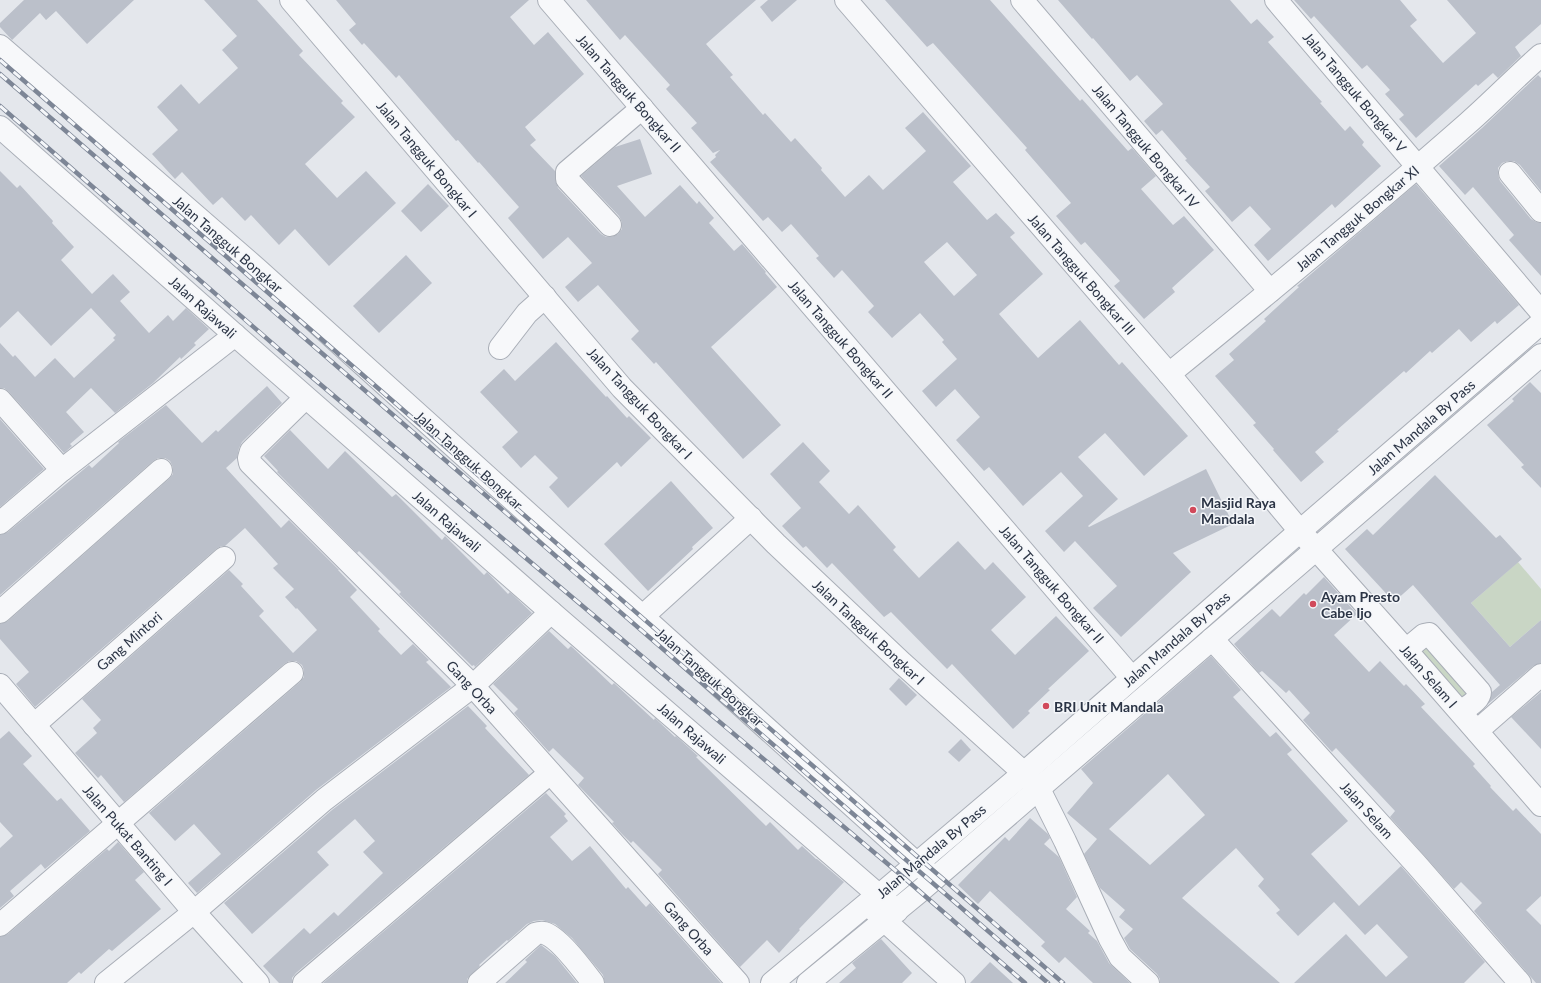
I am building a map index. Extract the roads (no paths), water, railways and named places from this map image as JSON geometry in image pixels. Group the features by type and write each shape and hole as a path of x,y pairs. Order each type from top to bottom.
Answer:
{"street":[{"name":"Jalan Tangguk Bongkar I","path":"291,0 622,388 776,544 902,664 1024,773 1039,789 1120,957 1148,983"},
{"name":"Jalan Tangguk Bongkar II","path":"549,0 1132,678"},
{"name":"Jalan Tangguk Bongkar III","path":"846,0 1169,374 1316,549"},
{"name":"Jalan Tangguk Bongkar IV","path":"1022,0 1270,292"},
{"name":"Jalan Tangguk Bongkar V","path":"1276,0 1541,312"},
{"name":"Jalan Tangguk Bongkar","path":"0,46 257,269 916,863 935,878"},
{"name":"Jalan Tangguk Bongkar XI","path":"1169,374 1270,292 1540,60"},
{"path":"610,225 567,179 567,172 642,108"},
{"name":"Jalan Rajawali","path":"0,127 551,612 874,899 954,983"},
{"path":"1510,173 1541,211"},
{"path":"500,348 527,313 544,297"},
{"name":"Jalan Mandala By Pass","path":"772,983 1024,773 1300,531 1541,323"},
{"path":"0,523 62,470 235,335"},
{"name":"Jalan Mandala By Pass","path":"808,983 891,916 1316,549 1538,364"},
{"path":"0,400 62,470"},
{"name":"Gang Orba","path":"301,402 251,451 249,458 250,463 473,686 738,983"},
{"path":"0,612 161,470"},
{"path":"643,616 751,518"},
{"name":"Jalan Selam I","path":"1316,549 1461,712 1541,805"},
{"name":"Gang Mintori","path":"34,725 224,558"},
{"path":"106,983 194,912 324,800 473,686 551,612"},
{"path":"1406,650 1424,635 1429,634 1460,654 1480,692 1478,698 1461,712"},
{"name":"Jalan Selam","path":"1212,639 1416,864 1520,983"},
{"path":"0,925 292,673"},
{"path":"1477,731 1541,675"},
{"name":"Jalan Pukat Banting I","path":"0,685 194,912 258,983"},
{"path":"304,983 550,773"},
{"path":"479,983 535,934 543,932 560,943 593,983"}],"railway":[{"path":"0,60 1063,983"},
{"path":"0,74 1048,983"},
{"path":"0,106 288,357 902,876 1025,983"}],"place":[{"name":"Masjid Raya Mandala","path":"1193,510"},
{"name":"Ayam Presto Cabe Ijo","path":"1313,604"},
{"name":"BRI Unit Mandala","path":"1046,706"}]}
